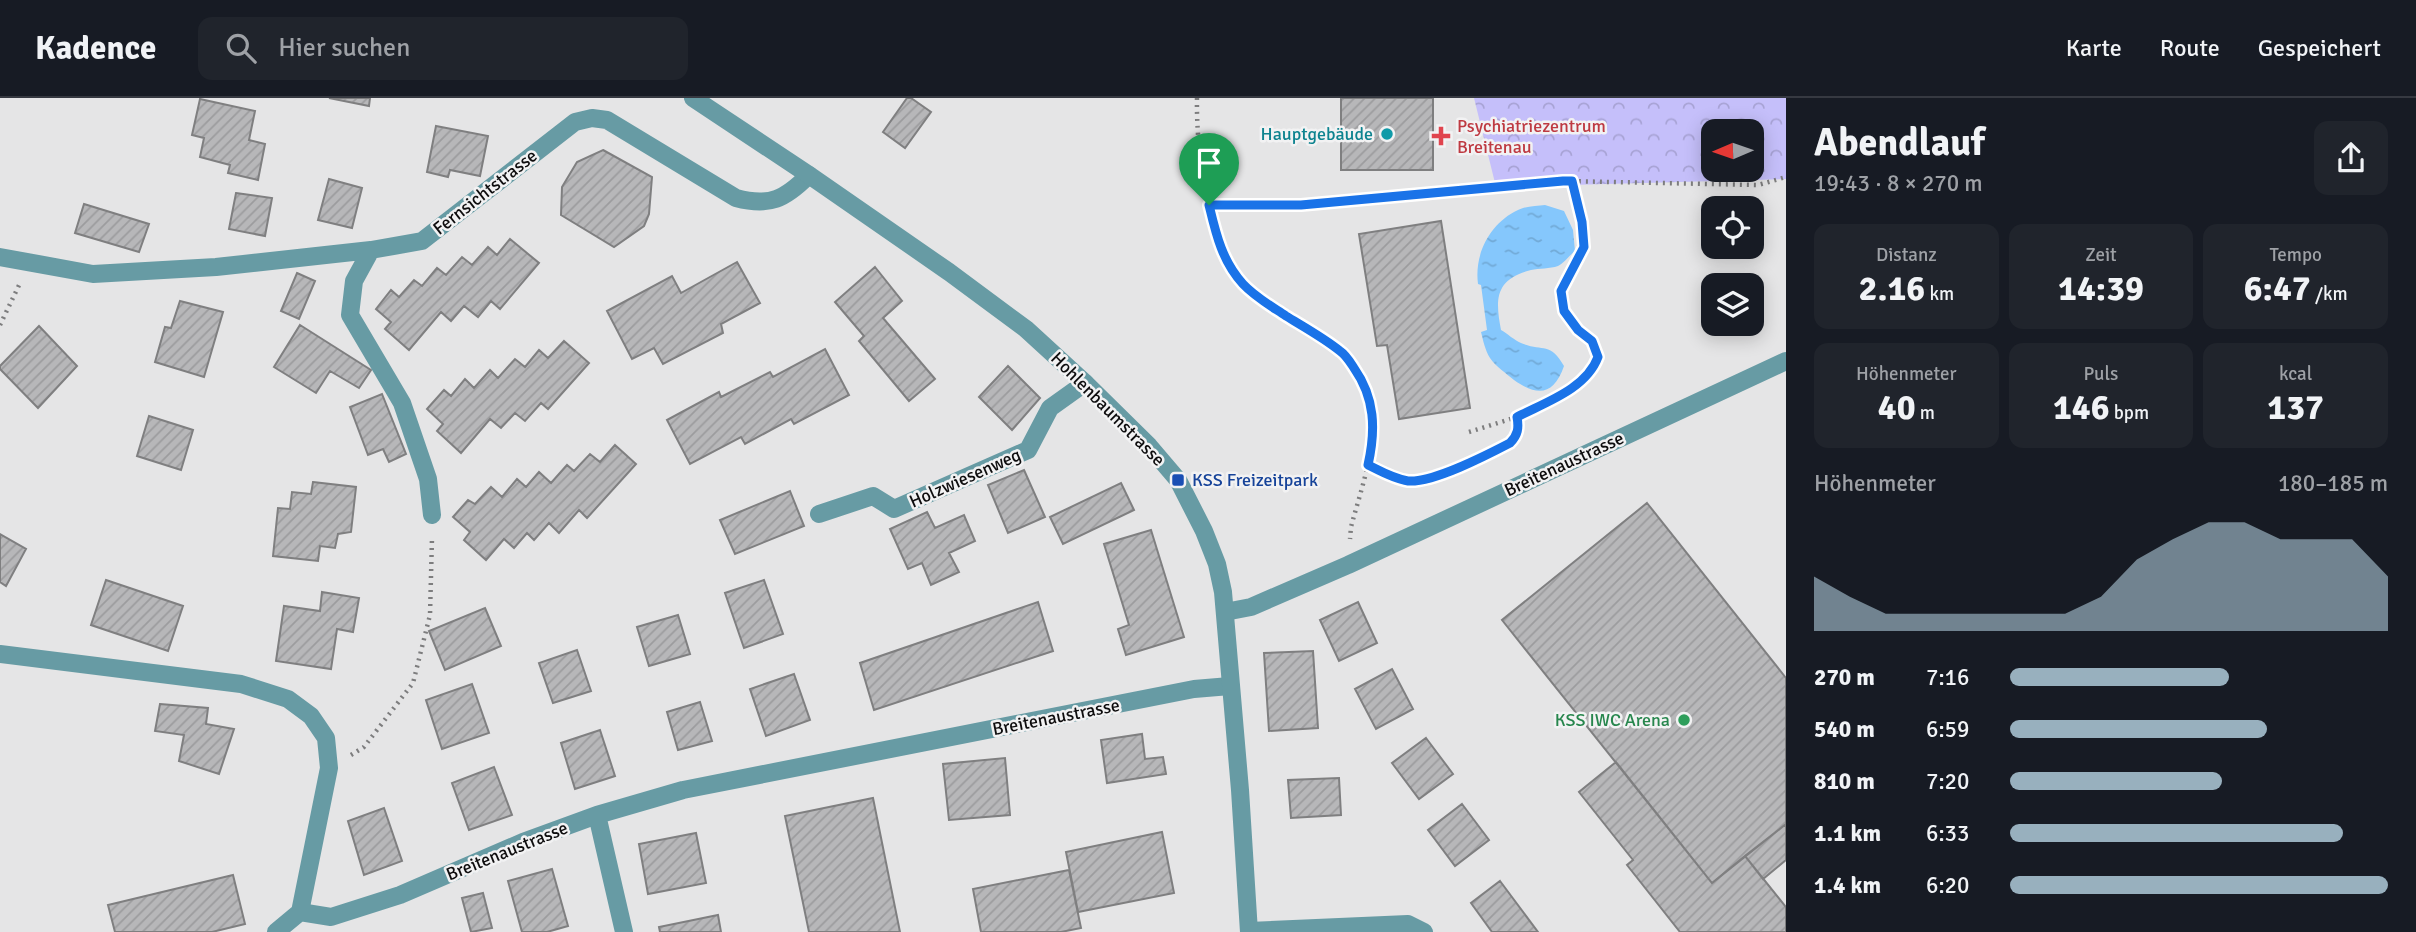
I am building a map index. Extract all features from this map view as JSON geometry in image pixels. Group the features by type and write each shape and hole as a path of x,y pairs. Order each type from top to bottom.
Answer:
{"street":[{"name":"Hohlenbaumstrasse","path":"693,98 809,175 1026,329 1149,446 1178,480 1217,564 1225,612 1249,932"},
{"name":"Fernsichtstrasse","path":"0,257 93,274 216,267 371,250 422,241 575,122 592,118 607,120 736,198 770,202 792,192 809,175"},
{"path":"371,250 354,281 350,315 402,403 428,479 432,515"},
{"name":"Breitenaustrasse","path":"1225,612 1251,607 1348,565 1786,361"},
{"name":"Holzwiesenweg","path":"819,514 873,496 894,509 1028,450 1050,408 1085,383"},
{"path":"0,653 241,684 288,699 311,716 326,738 330,768 300,912 276,932"},
{"name":"Breitenaustrasse","path":"300,912 333,925 523,842 597,815 683,790 1194,689 1230,685"},
{"path":"597,815 624,932"},
{"path":"1249,932 1408,924 1424,932"}],"path":[{"path":"1196,98 1196,131 1209,205 1217,241 1231,268 1259,299 1342,352 1362,380 1370,398 1373,443 1351,527 1348,565"},
{"path":"1209,205 1301,205 1572,181 1758,185 1786,177"},
{"path":"1469,432 1517,417 1583,382 1593,370 1598,357 1592,341 1578,330 1564,311 1561,291 1584,247 1582,222 1572,181"},
{"path":"1368,465 1384,474 1410,481 1442,474 1510,443 1516,437 1517,417"},
{"path":"330,768 364,747 414,683 430,615 432,515"}],"green space":[{"path":"1474,98 1786,98 1786,179 1764,180 1764,119 1701,119 1701,181 1496,187"}],"water":[{"path":"1545,205 1564,211 1573,230 1575,251 1558,266 1531,270 1510,279 1500,292 1498,300 1501,330 1528,346 1550,350 1564,366 1550,388 1538,391 1514,380 1488,355 1481,332 1487,330 1477,273 1486,241 1499,223 1521,209"}],"building":[{"path":"329,98 370,98 369,106"},
{"path":"907,98 931,112 905,148 883,132"},
{"name":"Hauptgebäude","path":"1341,98 1433,98 1433,170 1341,170"},
{"path":"200,99 255,111 249,140 265,144 258,180 228,173 230,165 200,157 204,138 192,135"},
{"path":"436,126 488,136 480,176 450,170 448,177 427,172"},
{"path":"603,150 652,177 649,214 644,226 614,247 561,215 562,187 577,162"},
{"path":"329,179 362,188 352,228 318,220"},
{"path":"236,193 272,198 265,236 229,229"},
{"path":"84,204 149,224 139,252 75,233"},
{"path":"1441,221 1470,408 1399,419 1387,345 1377,346 1359,234"},
{"path":"510,239 539,263 500,309 491,301 478,317 464,306 451,321 441,312 409,350 385,329 391,322 376,309 391,290 399,297 414,280 422,286 437,268 446,275 462,257 472,265 488,247 497,255"},
{"path":"737,262 760,303 721,324 723,333 663,364 654,348 632,359 607,311 672,276 681,293"},
{"path":"875,267 902,301 883,318 935,379 909,401 859,341 864,336 835,302"},
{"path":"297,273 315,281 299,319 281,311"},
{"path":"180,301 223,312 204,377 155,362 165,327 171,328"},
{"path":"300,325 371,370 359,388 330,371 316,393 274,367"},
{"path":"39,326 77,366 38,408 0,366"},
{"path":"564,341 589,363 548,409 541,403 525,421 515,413 501,428 490,419 461,453 437,431 443,424 427,409 444,390 451,396 465,379 474,388 490,370 498,378 515,359 525,367 539,350 548,358"},
{"path":"825,349 849,395 794,424 791,419 745,444 741,437 690,464 667,420 719,392 721,397 770,372 773,377"},
{"path":"1008,366 1040,398 1012,430 979,397"},
{"path":"382,394 406,454 389,462 383,449 368,455 350,407"},
{"path":"149,416 193,430 181,470 137,456"},
{"path":"615,445 636,464 587,518 579,510 559,533 549,523 534,540 527,533 514,548 504,539 486,560 464,540 470,532 453,517 468,500 475,504 491,487 502,497 517,479 526,487 539,472 551,483 567,465 574,471 590,454 600,462"},
{"path":"1024,470 1045,517 1008,533 988,485"},
{"path":"313,482 356,487 351,532 338,534 335,548 320,546 318,561 273,556 278,508 290,509 292,492 311,494"},
{"path":"1121,483 1134,510 1063,544 1050,517"},
{"path":"790,491 804,526 735,554 720,520"},
{"name":"KSS IWC Arena","path":"1647,503 1786,678 1786,824 1712,883 1502,620"},
{"path":"927,512 935,528 964,515 975,541 949,553 959,572 931,585 922,563 908,569 890,529"},
{"path":"1151,530 1184,637 1126,655 1118,629 1129,625 1104,544"},
{"path":"0,534 26,549 6,586 0,582"},
{"path":"106,580 183,606 168,651 91,625"},
{"path":"764,580 783,634 744,648 725,593"},
{"path":"322,592 359,598 353,632 337,629 331,669 276,661 284,606 320,611"},
{"path":"1038,602 1053,651 874,710 860,663"},
{"path":"1358,602 1377,643 1339,661 1320,620"},
{"path":"485,608 501,646 445,670 429,631"},
{"path":"678,615 690,654 649,666 637,627"},
{"path":"577,650 591,691 553,703 539,663"},
{"path":"1313,651 1318,728 1269,731 1264,653"},
{"path":"1392,669 1413,709 1376,729 1355,689"},
{"path":"794,674 810,720 766,736 750,689"},
{"path":"472,684 489,733 442,749 426,700"},
{"path":"700,702 712,741 678,750 667,712"},
{"path":"160,704 208,708 206,724 234,729 219,774 179,761 184,735 155,731"},
{"path":"600,730 615,776 575,789 561,743"},
{"path":"1142,734 1145,759 1163,757 1166,774 1107,783 1101,740"},
{"path":"1426,738 1453,774 1419,799 1392,763"},
{"path":"1005,758 1010,815 949,820 943,764"},
{"path":"1616,762 1712,883 1745,856 1786,907 1786,932 1680,932 1627,865 1633,860 1579,792"},
{"path":"494,767 512,815 469,830 452,783"},
{"path":"1339,778 1341,815 1291,818 1288,780"},
{"path":"873,798 900,932 809,932 785,816"},
{"path":"1462,804 1489,840 1455,866 1428,830"},
{"path":"384,808 402,861 364,875 348,821"},
{"path":"1786,824 1786,860 1763,879 1745,856"},
{"path":"1162,832 1174,893 1078,912 1066,852"},
{"path":"696,833 706,883 648,894 639,844"},
{"path":"552,869 568,926 547,932 522,932 508,881"},
{"path":"1069,870 1081,928 1061,932 981,932 973,889"},
{"path":"233,875 245,924 212,932 115,932 108,905"},
{"path":"1500,881 1538,932 1492,932 1471,903"},
{"path":"483,893 492,928 471,932 462,898"},
{"path":"718,915 721,932 660,932 659,927"}],"place":[{"name":"Hauptgebäude","path":"1387,134"},
{"name":"Psychiatriezentrum Breitenau","path":"1441,136"},
{"name":"KSS Freizeitpark","path":"1178,480"},
{"name":"KSS IWC Arena","path":"1684,720"}],"route":[{"path":"1572,181 1582,222 1584,247 1561,291 1564,311 1578,330 1592,341 1598,357 1593,370 1583,382 1517,417 1516,437 1492,452 1442,474 1410,481 1384,474 1368,465 1373,443 1373,418 1370,398 1362,380 1342,352 1259,299 1243,284 1217,241 1209,205 1301,205 1572,181"}]}
